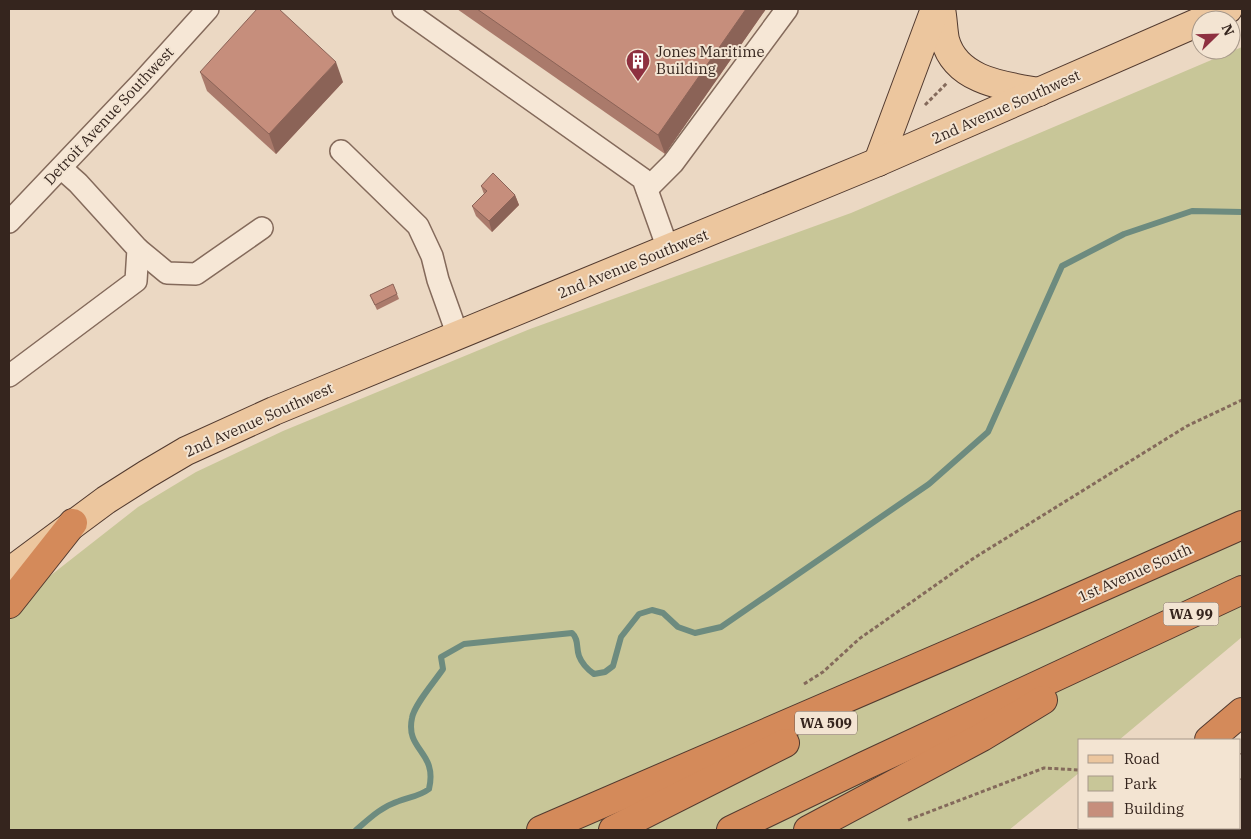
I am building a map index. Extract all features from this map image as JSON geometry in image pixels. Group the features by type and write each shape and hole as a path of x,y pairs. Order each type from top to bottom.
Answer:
{"highway":[{"path":"9,604 73,523"},
{"name":"1st Avenue South","path":"1039,615 1237,527"},
{"name":"WA 99","path":"1139,639 1242,590"},
{"path":"541,830 1039,615"},
{"name":"WA 509","path":"614,830 1039,615"},
{"path":"732,830 864,766 1139,639"},
{"path":"808,830 982,737 1139,639"},
{"path":"1215,738 1242,712"}],"main road":[{"path":"878,162 935,9"},
{"path":"941,9 946,41 958,61 974,76 993,84 1039,92"},
{"name":"2nd Avenue Southwest","path":"73,523 106,500 186,451 274,411 878,162 1191,25"},
{"path":"9,572 73,523"}],"street":[{"name":"Detroit Avenue Southwest","path":"9,222 208,9"},
{"path":"403,9 643,179 668,249"},
{"path":"647,189 672,163 787,9"},
{"path":"341,151 418,226 432,256 438,280 458,336"},
{"path":"61,168 78,183 138,249 167,273 196,274 262,228"},
{"path":"9,376 136,281 138,249"}],"path":[{"path":"925,105 952,78"},
{"path":"804,684 823,672 859,639 974,558 1186,426 1242,400"},
{"path":"908,820 1044,768 1078,770"}],"green space":[{"path":"1242,47 1242,637 1120,739 1078,739 1078,774 1009,830 9,830 9,608 138,507 196,472 283,431 530,329 851,213 1211,60 1241,60"}],"building":[{"path":"257,9 279,9 336,62 269,134 200,72"},
{"name":"Jones Maritime Building","path":"477,9 746,9 658,135"},
{"path":"493,173 515,195 489,221 472,206 487,191 481,186"},
{"path":"393,284 397,294 375,305 370,295"}],"waterway":[{"path":"356,830 387,806 429,789 431,776 429,767 413,738 411,729 414,713 443,669 441,657 464,644 572,633 576,638 580,659 594,674 605,672 613,666 621,637 639,614 652,610 663,613 678,627 695,633 721,627 929,484 988,432 1062,266 1124,234 1192,211 1242,212"}],"place":[{"name":"Jones Maritime Building","path":"638,82"}]}
